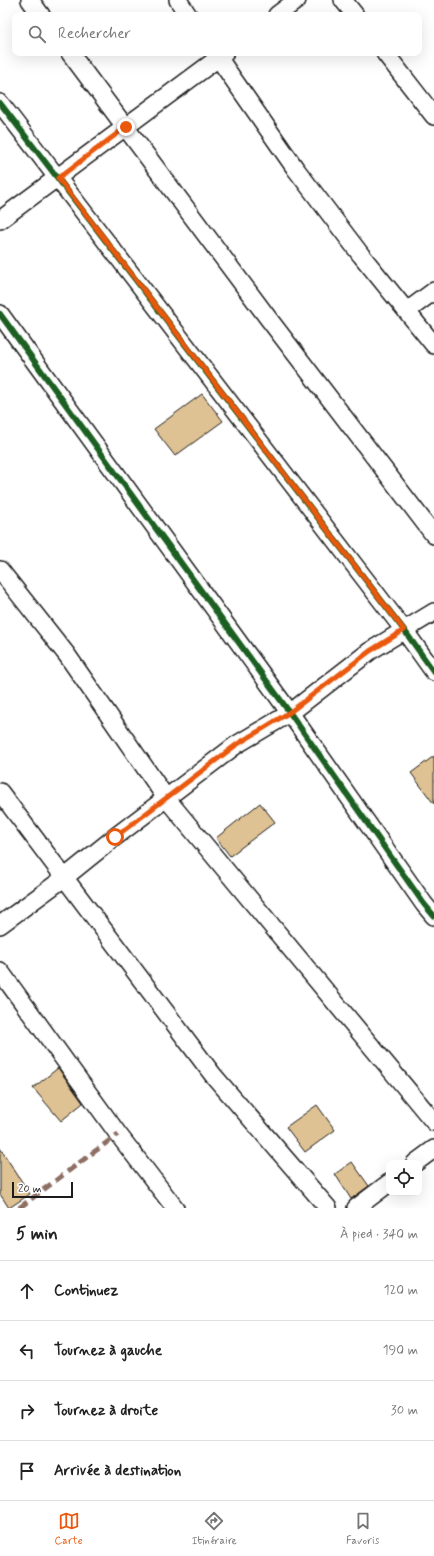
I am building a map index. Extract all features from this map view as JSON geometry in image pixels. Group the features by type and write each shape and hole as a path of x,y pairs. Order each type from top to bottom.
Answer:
{"street":[{"path":"30,0 39,12"},
{"path":"178,0 186,12"},
{"path":"280,12 297,0"},
{"path":"343,0 353,12"},
{"path":"72,56 268,318 434,535"},
{"path":"0,220 126,127 218,56"},
{"path":"220,56 300,174 360,255 434,345"},
{"path":"386,56 434,116"},
{"path":"0,103 404,630 434,672"},
{"path":"406,311 434,291"},
{"path":"0,314 290,712 424,904 434,916"},
{"path":"0,570 67,655 166,798 434,1122"},
{"path":"0,925 64,878 236,745 290,712 370,651 434,612"},
{"path":"0,792 213,1075 328,1208"},
{"path":"0,971 118,1134 175,1208"},
{"path":"419,1160 434,1149"},
{"path":"356,1208 386,1185"}],"building":[{"path":"202,394 223,421 175,456 154,429"},
{"path":"434,756 434,804 411,773"},
{"path":"260,803 275,822 230,856 216,838"},
{"path":"58,1068 83,1103 61,1121 33,1088"},
{"path":"317,1105 335,1130 305,1152 286,1127"},
{"path":"0,1148 30,1194 9,1208 0,1194"},
{"path":"352,1162 369,1186 351,1199 335,1174"}],"marked path":[{"path":"19,1208 118,1134"}],"cycle path":[{"path":"0,103 404,630 434,672"},
{"path":"0,314 290,713 424,904 434,916"}],"route":[{"path":"115,837 236,745 290,712 370,651 404,630 58,178 126,127"}]}
